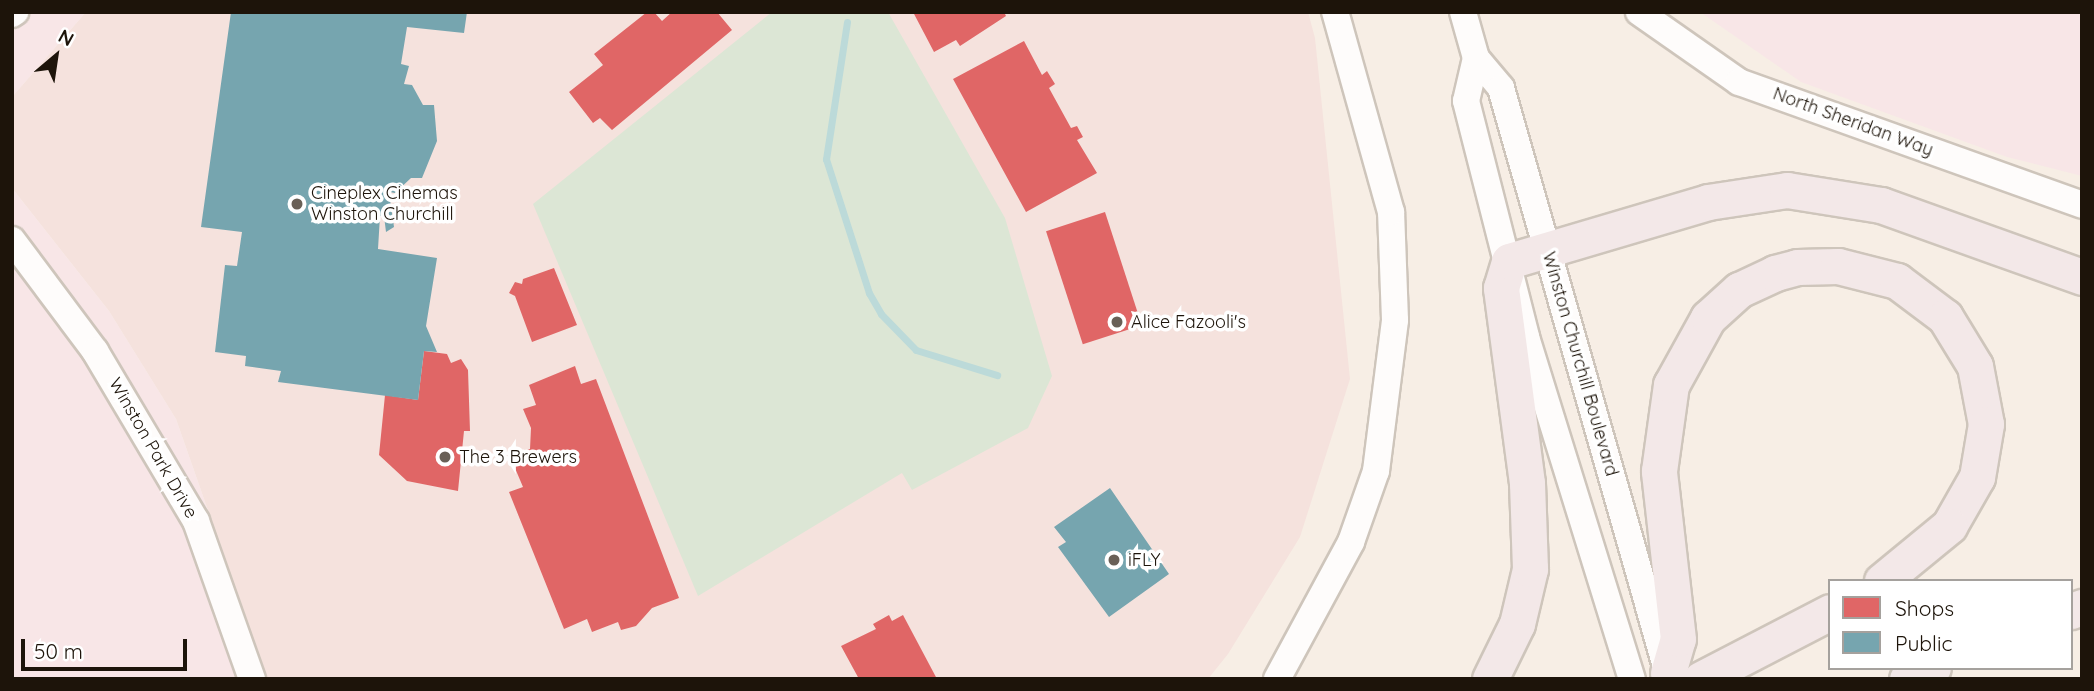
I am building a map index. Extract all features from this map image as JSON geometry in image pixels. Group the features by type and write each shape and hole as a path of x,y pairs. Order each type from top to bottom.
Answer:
{"highway":[{"path":"1490,679 1517,624 1530,569 1527,483 1501,288 1509,261 1708,202 1787,190 1881,205 2082,277"},
{"path":"1828,613 1680,677 1678,639 1664,623 1659,471 1671,385 1693,340 1720,306 1757,280 1797,267 1868,271 1917,294 1957,332 1981,383 1985,439 1968,497 1940,536 1885,579"},
{"path":"1907,679 1928,670"}],"street":[{"path":"1277,679 1324,598 1376,471 1395,320 1391,212 1335,12"},
{"name":"Winston Churchill Boulevard","path":"1463,12 1476,58 1501,88 1547,250 1664,623"},
{"name":"North Sheridan Way","path":"1639,12 1739,82 2082,205"},
{"name":"Winston Churchill Boulevard","path":"1476,58 1466,101 1509,261 1526,337 1632,679"},
{"name":"Winston Park Drive","path":"12,240 95,351 196,521 251,679"}],"shaded area":[{"path":"12,12 86,12 12,97"},
{"path":"86,12 1308,12 1315,38 1350,379 1300,537 1228,654 1208,679 267,679 176,419 109,311 12,188 12,97"},
{"path":"1700,12 2082,12 2082,176 2007,157 1801,82"},
{"path":"12,188 109,311 176,419 267,679 12,679"}],"green space":[{"path":"772,12 888,12 1005,218 1052,376 1028,428 912,490 902,473 698,596 533,204"}],"building: Shops":[{"path":"647,12 654,12 662,21 672,12 717,12 732,30 612,130 600,118 593,123 569,92 603,65 594,54"},
{"path":"913,12 1004,12 1006,16 960,46 956,40 934,52"},
{"path":"1024,41 1042,75 1047,71 1055,84 1049,88 1071,128 1077,126 1083,137 1077,140 1097,173 1026,212 953,79"},
{"path":"1105,212 1142,325 1083,344 1046,231"},
{"path":"554,268 577,325 532,342 515,296 509,293 515,282 522,284 523,279"},
{"path":"424,351 447,354 451,363 461,359 468,370 470,431 464,431 458,491 407,481 379,455 385,395 418,400"},
{"path":"575,366 581,384 596,379 679,598 652,608 636,626 621,630 618,622 592,632 587,619 564,629 509,492 523,487 512,461 523,458 521,452 530,449 531,428 523,409 536,405 529,385"},
{"path":"889,615 892,621 903,615 937,679 859,679 841,646 876,629 873,624"}],"building: Public":[{"name":"Cineplex Cinemas Winston Churchill","path":"231,12 467,12 464,33 407,27 401,64 409,66 404,84 412,85 423,105 434,105 437,141 422,178 411,178 395,193 389,192 394,227 386,232 384,216 380,216 378,249 437,258 426,326 437,352 424,351 418,400 278,382 281,371 245,366 246,356 215,352 225,265 237,266 242,232 201,227"},
{"name":"iFLY","path":"1110,488 1169,574 1109,617 1058,547 1066,542 1054,527"}],"waterway":[{"path":"847,22 826,159 869,293 881,314 916,350 997,375"}],"place":[{"name":"Cineplex Cinemas Winston Churchill","path":"297,204"},
{"name":"Alice Fazooli's","path":"1117,322"},
{"name":"The 3 Brewers","path":"445,457"},
{"name":"iFLY","path":"1114,560"}]}
